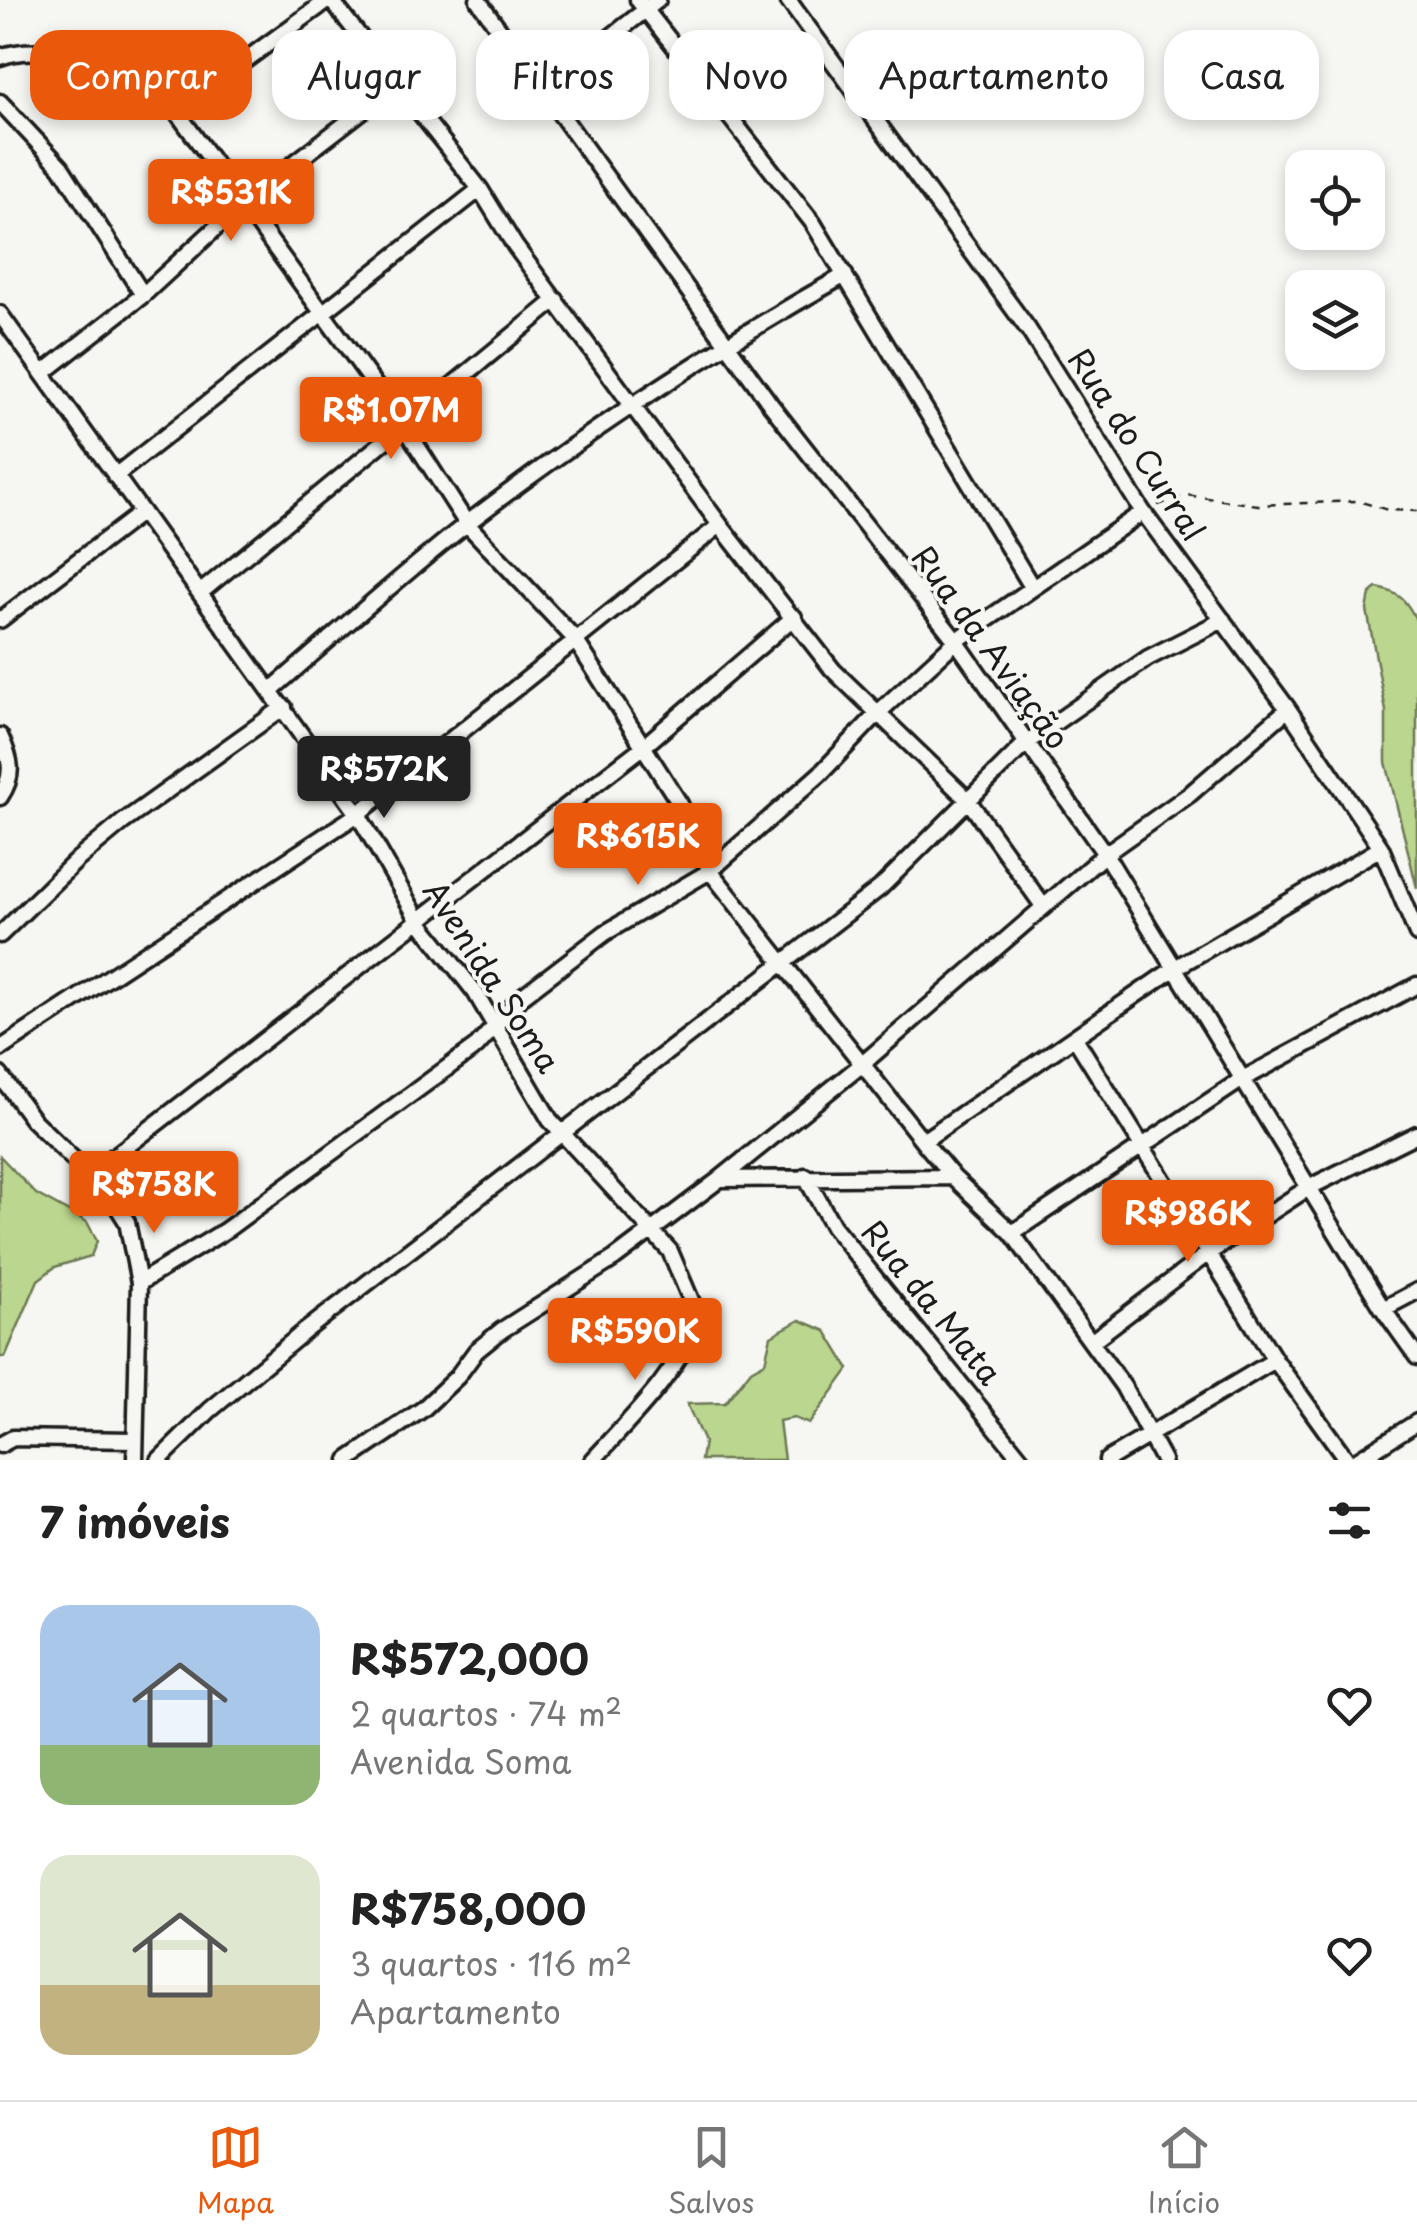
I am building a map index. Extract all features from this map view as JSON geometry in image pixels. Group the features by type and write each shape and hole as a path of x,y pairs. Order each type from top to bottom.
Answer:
{"street":[{"path":"252,56 330,0 358,30"},
{"name":"Rua da Aviação","path":"478,0 500,30"},
{"name":"Rua do Curral","path":"788,0 1028,329 1143,512 1288,709 1381,848 1417,934"},
{"path":"615,30 647,3 813,223 1032,587"},
{"path":"0,56 30,53"},
{"path":"0,102 61,167 144,295"},
{"path":"183,120 402,424 467,524 574,638 680,804 710,870 860,1066 953,1178 1012,1234 1123,1386 1164,1460"},
{"path":"43,374 144,295 244,202 350,120"},
{"path":"425,120 480,189 720,525 833,670 968,800 1043,906"},
{"name":"Rua da Aviação","path":"566,120 725,342 956,641 1105,854 1383,1310 1417,1357"},
{"path":"116,476 480,189"},
{"path":"271,690 467,524 632,404 725,342 846,275"},
{"path":"201,592 556,300"},
{"name":"Avenida Soma","path":"0,314 358,814 419,921 475,992 560,1134 670,1251 699,1320 684,1355 665,1382 593,1460"},
{"path":"0,620 142,512"},
{"path":"139,1283 184,1258 273,1196 477,1046 520,998 605,932 710,870 820,774 878,712 956,641 1143,512"},
{"path":"0,1050 358,814 720,525"},
{"path":"90,1175 643,747 794,617"},
{"path":"159,1460 210,1410 305,1330 880,888 1026,743 1148,658 1222,620"},
{"path":"0,936 76,860 284,707"},
{"path":"348,1460 423,1409 457,1377 476,1351 502,1330 616,1258 650,1228 720,1179 860,1066 1105,854 1190,794 1288,709"},
{"path":"0,736 11,760 10,779 0,797"},
{"path":"923,1141 1176,968 1381,848"},
{"path":"1012,1234 1241,1080 1417,985"},
{"path":"1075,1038 1275,1360 1347,1460"},
{"path":"0,1075 33,1120 110,1195 127,1222 139,1283 135,1460"},
{"path":"1091,1342 1207,1254 1308,1188 1417,1134"},
{"name":"Rua da Mata","path":"804,1176 833,1226 1022,1460"},
{"path":"720,1179 953,1178"},
{"path":"1383,1310 1417,1291"},
{"path":"1107,1460 1275,1360"},
{"path":"1357,1460 1417,1422"},
{"path":"0,1446 13,1438 133,1440"}],"path":[{"path":"1143,512 1186,494 1258,505 1358,501 1388,510 1417,511"}],"green space":[{"path":"1377,588 1402,599 1417,622 1417,888 1386,762 1386,711 1367,610 1370,594"},
{"path":"0,1156 36,1194 87,1222 97,1241 91,1256 55,1267 38,1280 5,1357 0,1357"},
{"path":"800,1320 826,1331 849,1369 809,1424 794,1418 779,1421 784,1460 701,1460 704,1442 687,1404 725,1403 751,1370 765,1362 771,1336"}]}
